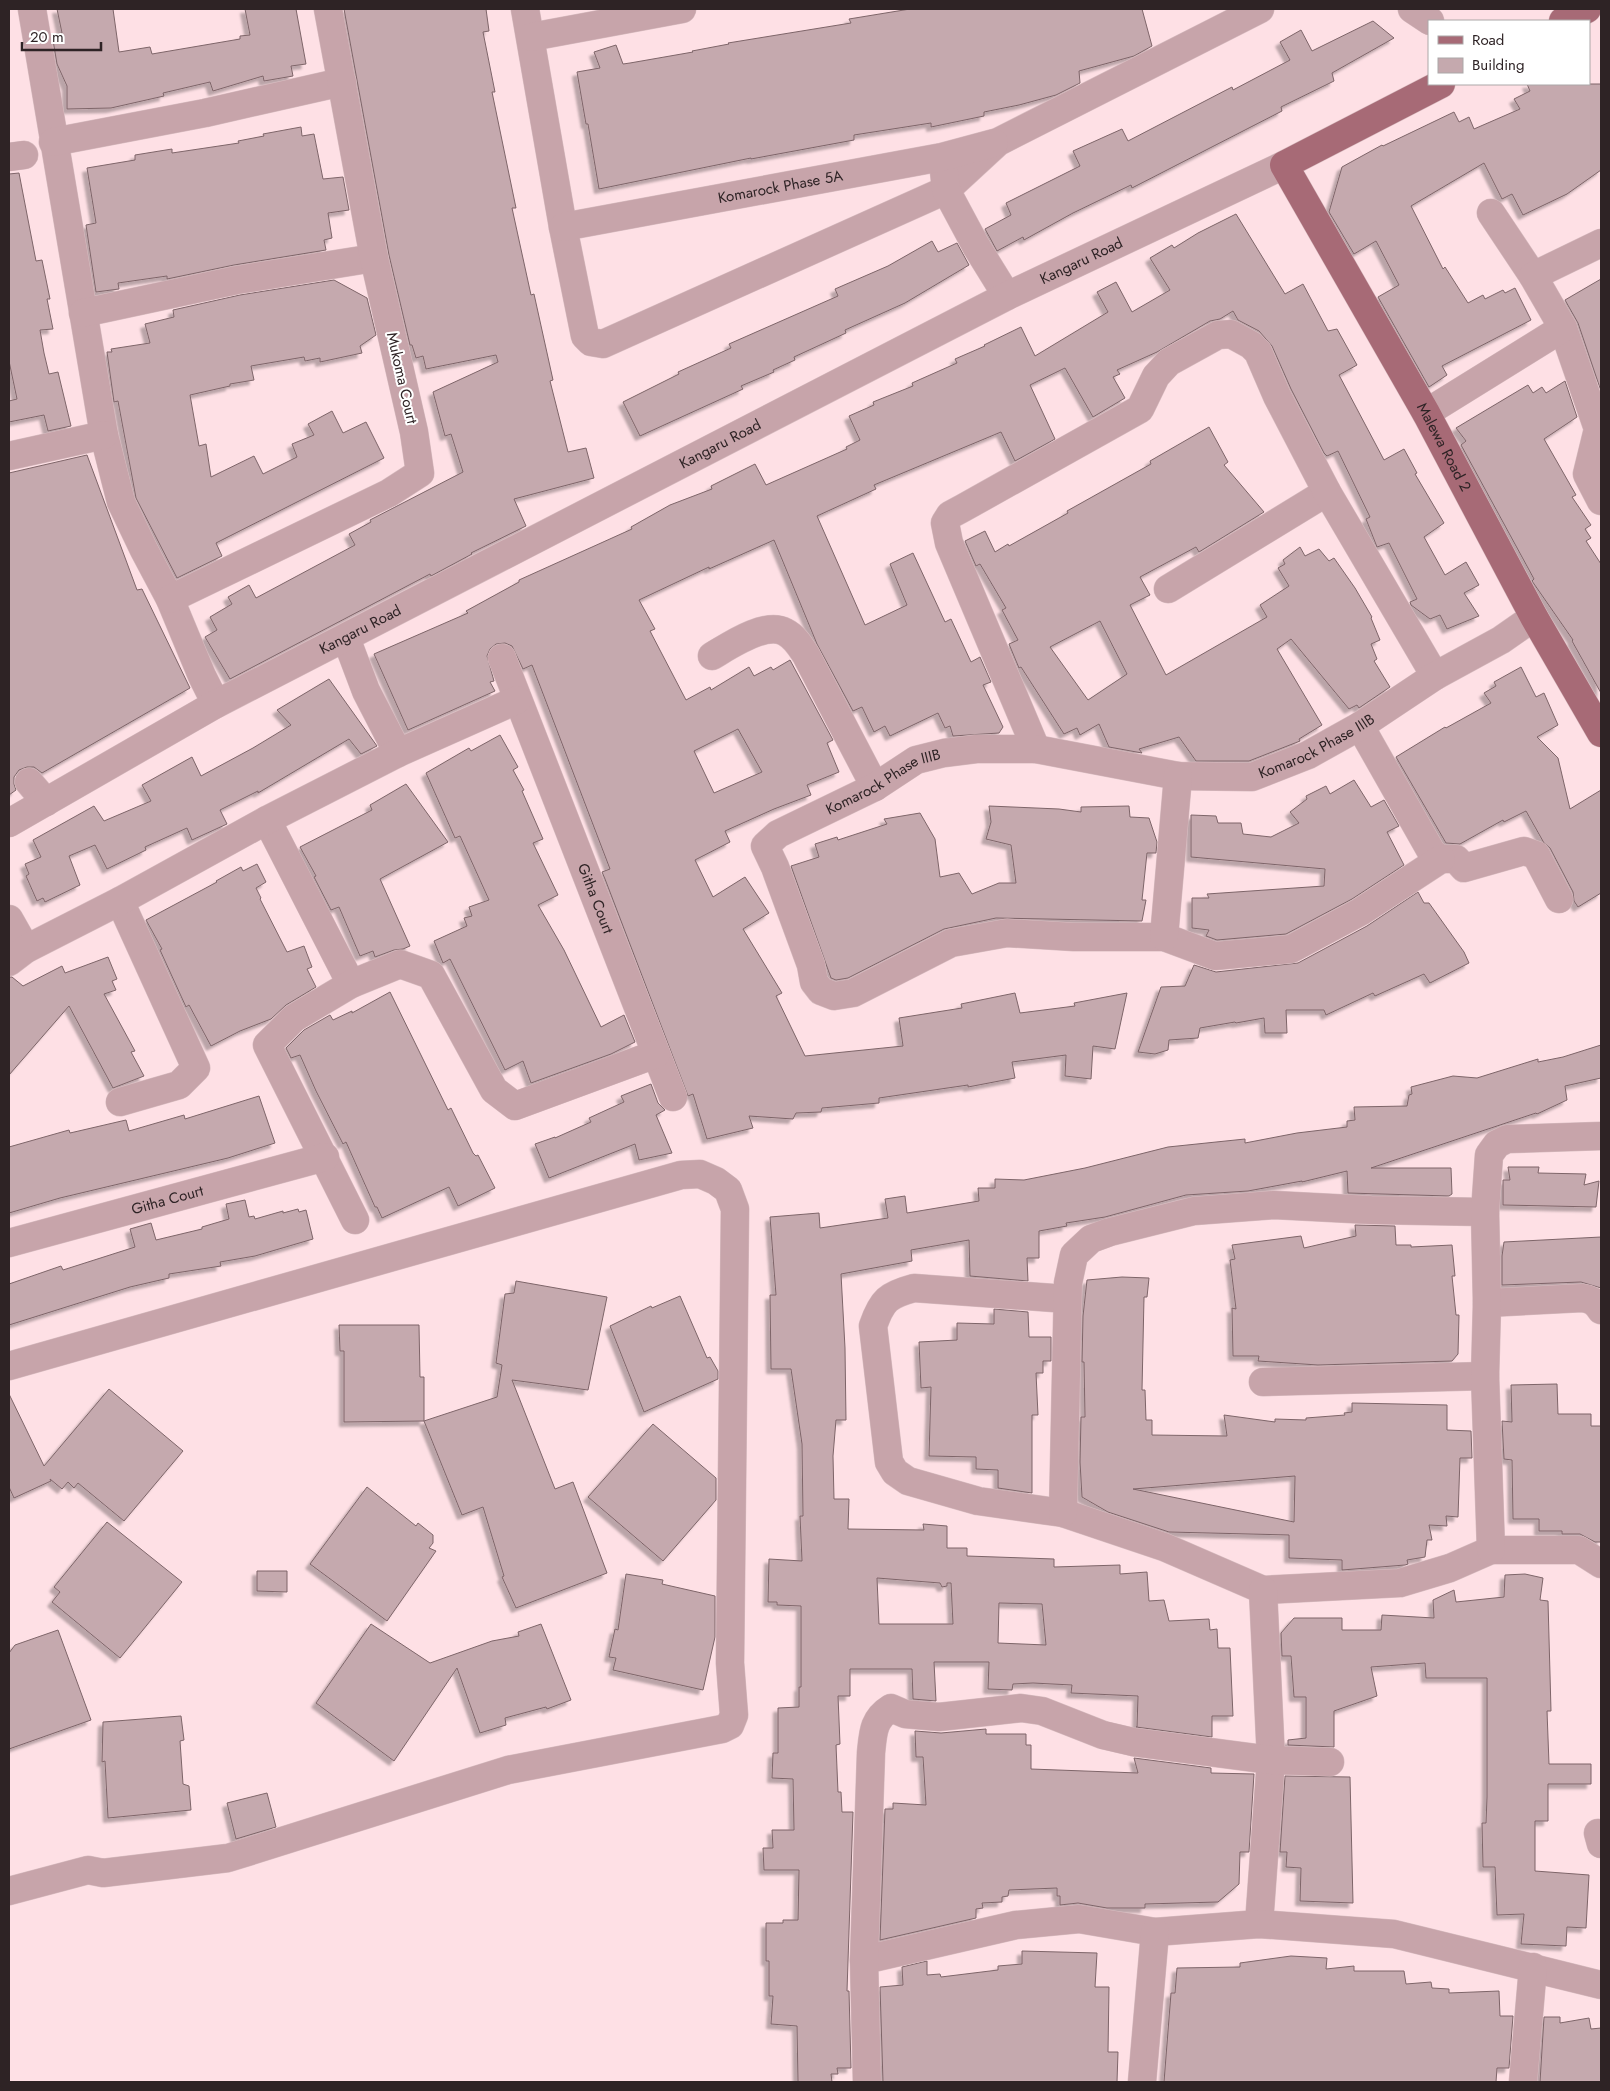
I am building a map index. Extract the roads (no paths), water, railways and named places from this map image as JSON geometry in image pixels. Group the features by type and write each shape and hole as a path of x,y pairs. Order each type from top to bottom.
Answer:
{"main road":[{"path":"1565,20 1587,9"},
{"name":"Kangaru Road","path":"1284,164 1440,85"},
{"name":"Malewa Road 2","path":"1284,164 1426,413 1534,617 1601,733"}],"street":[{"path":"32,9 104,435 121,502 170,599 202,676 216,704"},
{"name":"Mukoma Court","path":"170,599 389,493 420,473 414,432 374,258 328,9"},
{"path":"525,9 563,227 585,336 591,342 603,344 946,190 998,142 1260,9"},
{"path":"531,37 682,9"},
{"path":"1412,9 1428,20"},
{"path":"53,142 205,113 342,82"},
{"name":"Komarock Phase 5A","path":"563,227 942,157 998,142"},
{"path":"942,157 946,190 976,246 1007,296"},
{"name":"Kangaru Road","path":"9,823 37,792 346,638 1007,296 1284,164"},
{"path":"1491,213 1533,276 1563,328 1598,429 1587,474 1601,501"},
{"path":"1533,276 1601,243"},
{"path":"83,313 237,280 374,258"},
{"path":"1426,413 1563,328"},
{"path":"1036,749 949,542 945,523 950,515 1140,410 1156,376 1169,362 1218,335 1231,334 1251,344 1258,352 1277,396 1327,492 1435,676"},
{"path":"9,456 104,435"},
{"path":"1168,589 1327,492"},
{"name":"Komarock Phase IIIB","path":"1441,859 1360,912 1292,949 1214,956 1164,937 1074,937 1007,933 951,943 853,993 834,996 821,991 814,982 808,956 775,867 765,846 778,834 875,786 916,760 944,753 976,750 1036,749 1178,776 1252,777 1308,755 1360,726 1435,676 1501,640 1534,617"},
{"path":"712,656 745,636 769,630 783,630 794,638 806,655 875,786"},
{"path":"346,638 366,691 398,753"},
{"name":"Githa Court","path":"502,658 673,1097"},
{"path":"9,919 17,956 267,820 398,753 517,700"},
{"path":"1360,726 1432,853 1441,859 1456,859 1464,868 1524,851 1536,855 1559,899"},
{"path":"1164,937 1178,776"},
{"path":"267,820 351,984"},
{"path":"120,901 196,1068 179,1085 120,1102"},
{"path":"355,1220 325,1157 267,1045 294,1018 351,984 400,964 431,975 494,1090 515,1106 656,1054"},
{"path":"1491,1550 1485,1376 1487,1303 1485,1212 1489,1155 1497,1144 1507,1139 1601,1136"},
{"name":"Githa Court","path":"9,1243 325,1157"},
{"path":"9,1366 681,1175 700,1174 716,1181 728,1190 735,1209 730,1663 734,1715 730,1725 722,1729 508,1770 228,1858 103,1873 88,1870 9,1892"},
{"path":"1064,1513 1068,1283 1074,1255 1090,1239 1110,1232 1194,1211 1274,1205 1371,1210 1485,1212"},
{"path":"1067,1299 914,1288 894,1293 879,1309 873,1326 889,1462 895,1472 908,1481 978,1501 1064,1513 1164,1547 1263,1590 1400,1584 1450,1568 1491,1550 1579,1550 1601,1564"},
{"path":"1487,1303 1582,1298 1590,1299 1597,1303 1601,1310"},
{"path":"1263,1382 1485,1376"},
{"path":"1259,1924 1271,1760 1263,1590"},
{"path":"867,2082 864,1960 873,1729 880,1717 891,1708 905,1714 938,1717 1021,1708 1042,1711 1102,1735 1133,1742 1271,1760 1330,1762"},
{"path":"864,1960 1025,1924 1079,1919 1155,1932 1259,1924 1394,1934 1601,1985"},
{"path":"1142,2082 1155,1932"},
{"path":"1523,2082 1533,1967"}]}
